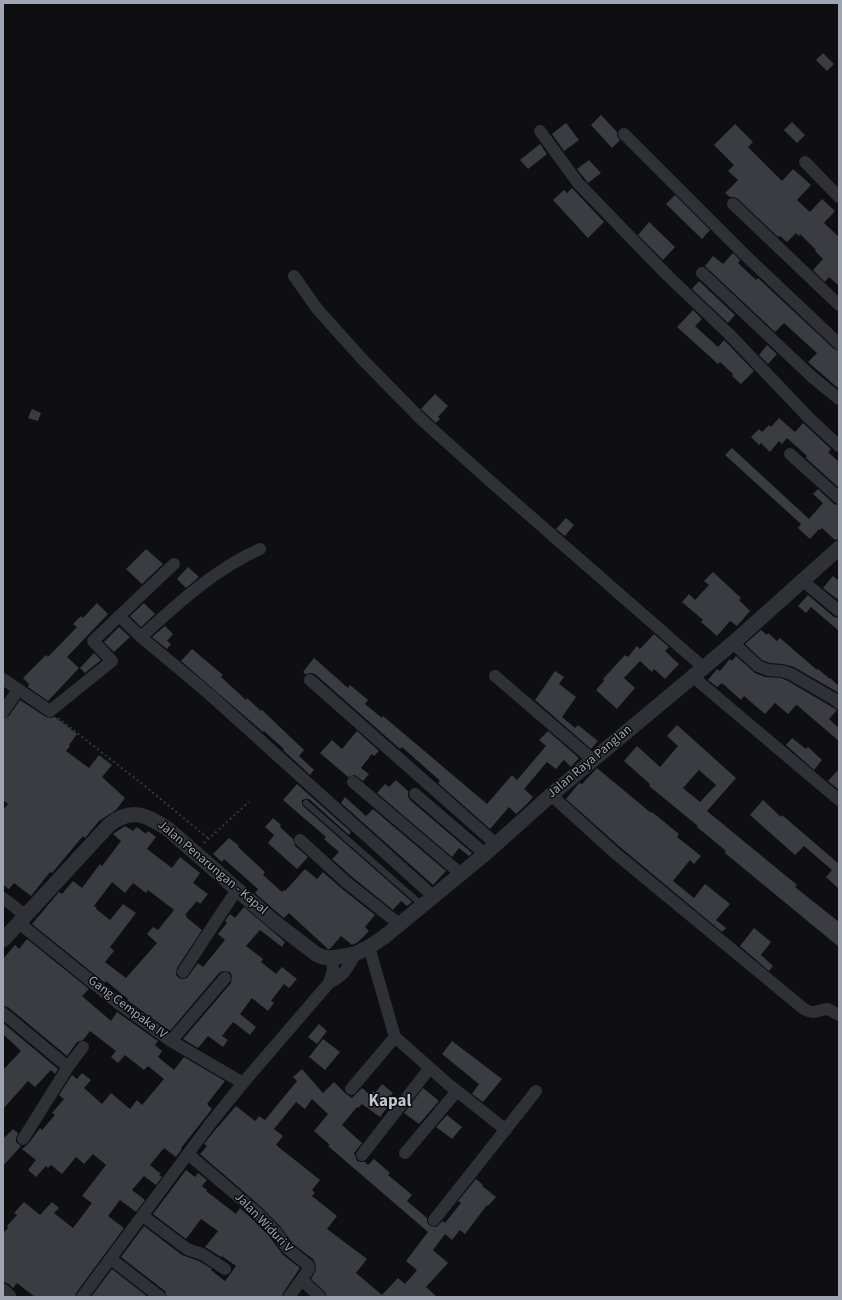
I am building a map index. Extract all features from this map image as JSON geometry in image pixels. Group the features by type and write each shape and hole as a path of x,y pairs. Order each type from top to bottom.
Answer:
{"street":[{"path":"540,131 578,183 668,276 729,334 810,419 839,446"},
{"path":"624,134 744,254 839,344"},
{"path":"805,162 839,197"},
{"path":"732,204 839,306"},
{"path":"702,273 811,376 839,399"},
{"path":"294,276 318,310 364,361 423,421 839,800"},
{"path":"790,454 839,498"},
{"name":"Jalan Raya Panglan","path":"332,958 355,954 369,947 428,901 485,854 551,795 733,643 804,581 839,548"},
{"path":"141,637 178,604 214,575 242,557 260,549"},
{"path":"3,679 50,711 112,661 93,641 174,564"},
{"path":"804,581 839,611"},
{"path":"119,616 141,637 214,698 428,901"},
{"path":"733,643 758,666 768,670 782,671 791,674 839,703"},
{"path":"495,676 593,760"},
{"path":"310,680 496,844"},
{"path":"3,712 18,690"},
{"path":"353,782 461,874"},
{"path":"415,794 485,854"},
{"path":"551,795 615,853 804,1009 816,1013 828,1009 839,1015"},
{"name":"Jalan Penarungan - Kapal","path":"3,940 109,825 125,815 135,814 154,820 168,829 306,948 323,957 332,958"},
{"path":"300,840 346,882 399,924"},
{"path":"183,972 206,938 215,920 237,890"},
{"name":"Gang Cempaka IV","path":"3,898 22,919 118,1004 171,1041 243,1082"},
{"path":"369,947 395,1037 429,1069 506,1130"},
{"path":"329,983 340,978 355,954"},
{"path":"82,1297 243,1082 329,983 333,971 332,958"},
{"path":"171,1041 225,978"},
{"path":"3,1013 68,1067"},
{"path":"351,1089 395,1037"},
{"path":"23,1139 68,1067 83,1047"},
{"path":"362,1154 429,1069"},
{"path":"405,1153 457,1091"},
{"path":"434,1220 536,1091"},
{"name":"Jalan Widuri V","path":"188,1154 254,1210 275,1231 288,1250 308,1265 309,1269 302,1280"},
{"path":"143,1216 187,1250 202,1254 225,1269"},
{"path":"111,1259 160,1297"},
{"path":"289,1297 302,1280 320,1297"},
{"path":"3,1291 9,1297"}],"lane":[{"path":"306,803 428,901"}],"path":[{"path":"50,711 209,838"},
{"path":"196,853 209,838 249,802"}],"building":[{"path":"823,53 834,64 827,71 816,60"},
{"path":"601,115 617,132 617,136 620,140 612,148 591,125"},
{"path":"792,122 805,135 797,143 784,130"},
{"path":"566,123 579,140 564,151 552,134"},
{"path":"735,124 753,142 748,147 782,181 793,169 811,185 797,200 810,212 822,199 835,211 824,223 839,237 839,286 829,277 825,282 813,270 823,259 800,234 799,236 796,233 787,242 780,236 778,237 738,199 730,197 725,193 738,180 728,171 734,165 714,145"},
{"path":"540,144 547,154 528,169 520,160"},
{"path":"589,160 601,173 588,183 577,169"},
{"path":"572,188 604,222 588,238 553,200 564,190 567,193"},
{"path":"675,195 710,230 702,239 666,204"},
{"path":"649,222 675,247 663,260 638,235"},
{"path":"733,253 740,260 738,263 756,280 758,278 834,349 839,351 839,389 808,362 817,353 784,323 775,332 705,266 713,256 723,264"},
{"path":"699,281 735,315 728,323 692,289"},
{"path":"693,310 702,319 695,326 718,347 724,340 754,371 741,384 720,362 718,364 677,327"},
{"path":"767,345 777,354 768,364 759,355"},
{"path":"435,394 448,406 438,417 440,419 436,423 421,409"},
{"path":"32,409 41,413 38,421 28,418"},
{"path":"779,418 795,432 803,423 831,449 828,452 839,462 839,488 806,458 807,456 787,438 782,444 779,441 770,452 761,443 759,445 751,437 759,429 762,432 769,425 771,427"},
{"path":"732,448 809,519 823,503 813,494 818,489 834,504 839,505 839,539 835,540 822,528 820,530 819,529 810,539 798,528 801,524 725,455"},
{"path":"566,518 574,525 565,536 556,529"},
{"path":"146,549 163,564 142,584 126,569"},
{"path":"188,567 199,577 186,588 177,579"},
{"path":"713,572 741,598 739,600 750,611 737,626 730,621 717,636 701,622 703,620 682,602 689,594 695,600 709,585 704,581"},
{"path":"833,576 839,581 839,597 837,599 823,588"},
{"path":"808,595 834,617 839,618 839,631 811,607 806,613 798,606"},
{"path":"97,603 108,614 67,657 79,668 48,701 28,687 29,684 23,678 46,655 48,657 77,627 73,624 81,616 83,618"},
{"path":"144,603 155,614 141,627 130,616"},
{"path":"165,626 173,634 167,641 171,644 167,649 152,637"},
{"path":"119,627 130,637 114,652 104,642"},
{"path":"761,630 767,635 768,633 777,641 780,638 817,670 818,669 830,678 839,686 839,693 794,667 770,663 762,660 745,644"},
{"path":"654,634 669,647 665,651 679,664 665,679 654,669 652,672 640,661 624,678 635,688 617,709 596,690 604,681 603,679 625,655 628,657 637,646 640,649"},
{"path":"192,649 223,675 221,677 246,700 247,698 261,711 262,710 304,750 295,761 264,731 263,732 181,661"},
{"path":"94,653 101,660 85,673 80,668"},
{"path":"736,656 755,673 765,677 781,678 788,681 837,710 829,719 839,728 839,741 796,705 788,714 775,703 765,714 744,696 741,700 722,683 717,687 708,680 717,669 720,671 730,659 732,661"},
{"path":"314,658 348,688 350,685 368,700 365,704 382,718 383,716 487,804 512,775 517,780 546,746 539,740 548,731 579,758 571,767 564,760 556,769 547,762 524,789 533,797 516,814 509,807 490,829 438,783 440,781 402,747 400,749 315,674 305,674 303,672"},
{"path":"555,671 564,677 559,684 576,697 562,717 575,728 578,725 598,741 591,749 535,700"},
{"path":"20,700 46,717 55,717 77,734 66,751 89,768 99,755 112,765 102,777 125,798 116,810 99,821 85,838 83,836 52,873 50,872 31,896 14,883 9,889 3,885 3,810 8,804 3,800 3,719 9,716"},
{"path":"677,725 736,778 707,811 797,885 795,887 839,922 839,947 725,853 726,851 649,786 650,784 624,761 637,746 660,767 678,746 667,736","holes":["699,770 716,785 700,802 683,788"]},
{"path":"357,731 379,751 374,756 372,754 361,768 369,774 363,781 355,775 348,777 320,753 332,740 342,749"},
{"path":"792,738 806,749 808,747 822,760 814,770 786,745"},
{"path":"299,756 314,770 310,775 295,761"},
{"path":"597,768 679,834 677,837 701,856 694,864 690,860 673,881 694,898 705,884 730,904 716,920 726,928 722,932 620,847 566,799 579,783 582,784"},
{"path":"839,769 839,790 828,781"},
{"path":"396,780 408,791 410,800 472,853 469,856 459,848 452,857 377,793 385,784 389,787"},
{"path":"297,784 351,832 349,835 309,799 302,800 303,806 412,902 407,906 401,901 393,910 332,859 339,852 324,839 326,837 283,800"},
{"path":"345,797 366,816 373,809 446,871 433,885 341,803"},
{"path":"763,800 781,817 782,815 838,863 839,862 839,889 826,877 832,870 804,846 795,855 750,815"},
{"path":"273,818 293,839 295,846 308,857 297,869 268,843 274,835 265,827"},
{"path":"125,826 133,831 137,827 146,834 148,831 156,837 147,849 172,868 180,857 200,873 193,883 208,894 200,904 197,901 185,915 202,930 177,968 176,975 179,978 187,978 198,963 203,967 225,940 218,934 227,923 225,921 227,918 230,914 235,918 244,907 285,942 282,947 260,930 246,946 263,959 261,962 276,974 282,967 297,979 289,988 284,984 271,1001 274,1003 268,1011 252,998 240,1014 256,1027 250,1035 233,1022 222,1036 228,1040 223,1047 208,1036 198,1048 183,1039 231,983 232,976 230,972 223,971 219,973 170,1031 127,1000 128,999 106,981 105,983 32,924 59,892 62,894 73,881 82,888 100,864 102,866 121,841 113,834","holes":["112,882 125,893 133,883 146,893 148,890 174,910 158,930 153,927 147,934 157,943 126,978 105,962 114,951 110,947 136,913 123,904 110,920 94,906"]},
{"path":"229,838 265,872 263,875 282,892 284,890 285,891 305,869 317,879 323,872 375,915 365,927 369,931 358,942 352,945 341,936 330,949 328,949 289,913 284,918 279,914 255,893 258,889 224,859 222,862 213,854"},
{"path":"754,928 771,942 761,955 773,966 769,971 740,946"},
{"path":"27,939 89,989 82,996 111,1021 117,1012 158,1041 155,1045 162,1051 158,1057 174,1070 184,1057 225,1081 207,1104 212,1109 181,1148 182,1149 176,1157 164,1148 150,1165 161,1174 159,1175 162,1177 156,1185 144,1176 132,1190 145,1200 136,1212 120,1200 108,1216 124,1228 76,1293 75,1297 35,1297 17,1283 13,1288 9,1284 3,1282 3,1233 17,1215 14,1213 24,1202 40,1215 52,1202 59,1208 54,1213 73,1228 92,1203 82,1196 106,1165 93,1154 84,1164 76,1157 62,1174 51,1165 48,1168 46,1166 36,1177 28,1170 36,1160 22,1149 29,1143 40,1128 42,1130 55,1115 52,1113 64,1099 59,1095 72,1075 77,1079 82,1073 91,1080 84,1088 102,1104 111,1093 130,1109 137,1100 142,1105 164,1079 148,1066 144,1070 125,1055 118,1063 111,1057 116,1051 90,1031 83,1040 77,1042 67,1056 8,1007 3,1006 3,959 15,945 19,949"},
{"path":"3,1023 58,1069 55,1074 51,1070 35,1087 28,1081 3,1109 3,1070 21,1051 3,1034"},
{"path":"319,1024 327,1031 317,1044 308,1037"},
{"path":"323,1039 340,1052 325,1070 308,1056 310,1056"},
{"path":"452,1041 502,1079 483,1102 472,1094 479,1084 442,1054"},
{"path":"302,1069 323,1093 334,1082 352,1098 362,1088 370,1095 373,1091 375,1093 382,1084 393,1093 386,1101 390,1104 380,1117 362,1104 358,1108 357,1107 342,1125 362,1143 354,1153 357,1161 365,1162 368,1165 374,1159 390,1173 388,1175 412,1195 407,1201 427,1218 427,1222 430,1226 436,1227 443,1221 445,1223 461,1203 458,1201 476,1179 496,1197 488,1206 487,1205 465,1234 460,1230 452,1240 445,1234 433,1250 448,1263 426,1287 437,1297 327,1297 325,1292 311,1279 316,1270 313,1259 293,1244 280,1226 259,1205 200,1154 207,1146 204,1144 236,1106 255,1121 259,1116 265,1120 297,1081 293,1077","holes":["312,1099 328,1114 314,1131 330,1145 328,1146 428,1232 406,1261 417,1270 405,1284 398,1278 382,1295 356,1273 367,1259 327,1229 337,1216 312,1196 315,1193 312,1190 320,1180 276,1145 283,1136 274,1129 296,1102 305,1109"]},
{"path":"423,1088 439,1101 419,1124 404,1113"},
{"path":"447,1115 462,1127 452,1139 436,1127"},
{"path":"13,1129 18,1133 16,1142 21,1146 3,1166 3,1139"},
{"path":"186,1170 195,1177 198,1173 207,1180 202,1186 207,1190 206,1191 236,1214 240,1208 269,1236 283,1255 300,1268 283,1293 282,1297 167,1297 165,1291 121,1257 144,1226 182,1255 199,1261 212,1269 211,1270 225,1281 231,1273 236,1266 222,1256 221,1257 205,1247 218,1231 201,1219 186,1239 153,1214"},
{"path":"112,1269 148,1297 91,1297"}],"district":[{"name":"Kapal","path":"390,1102"}]}
